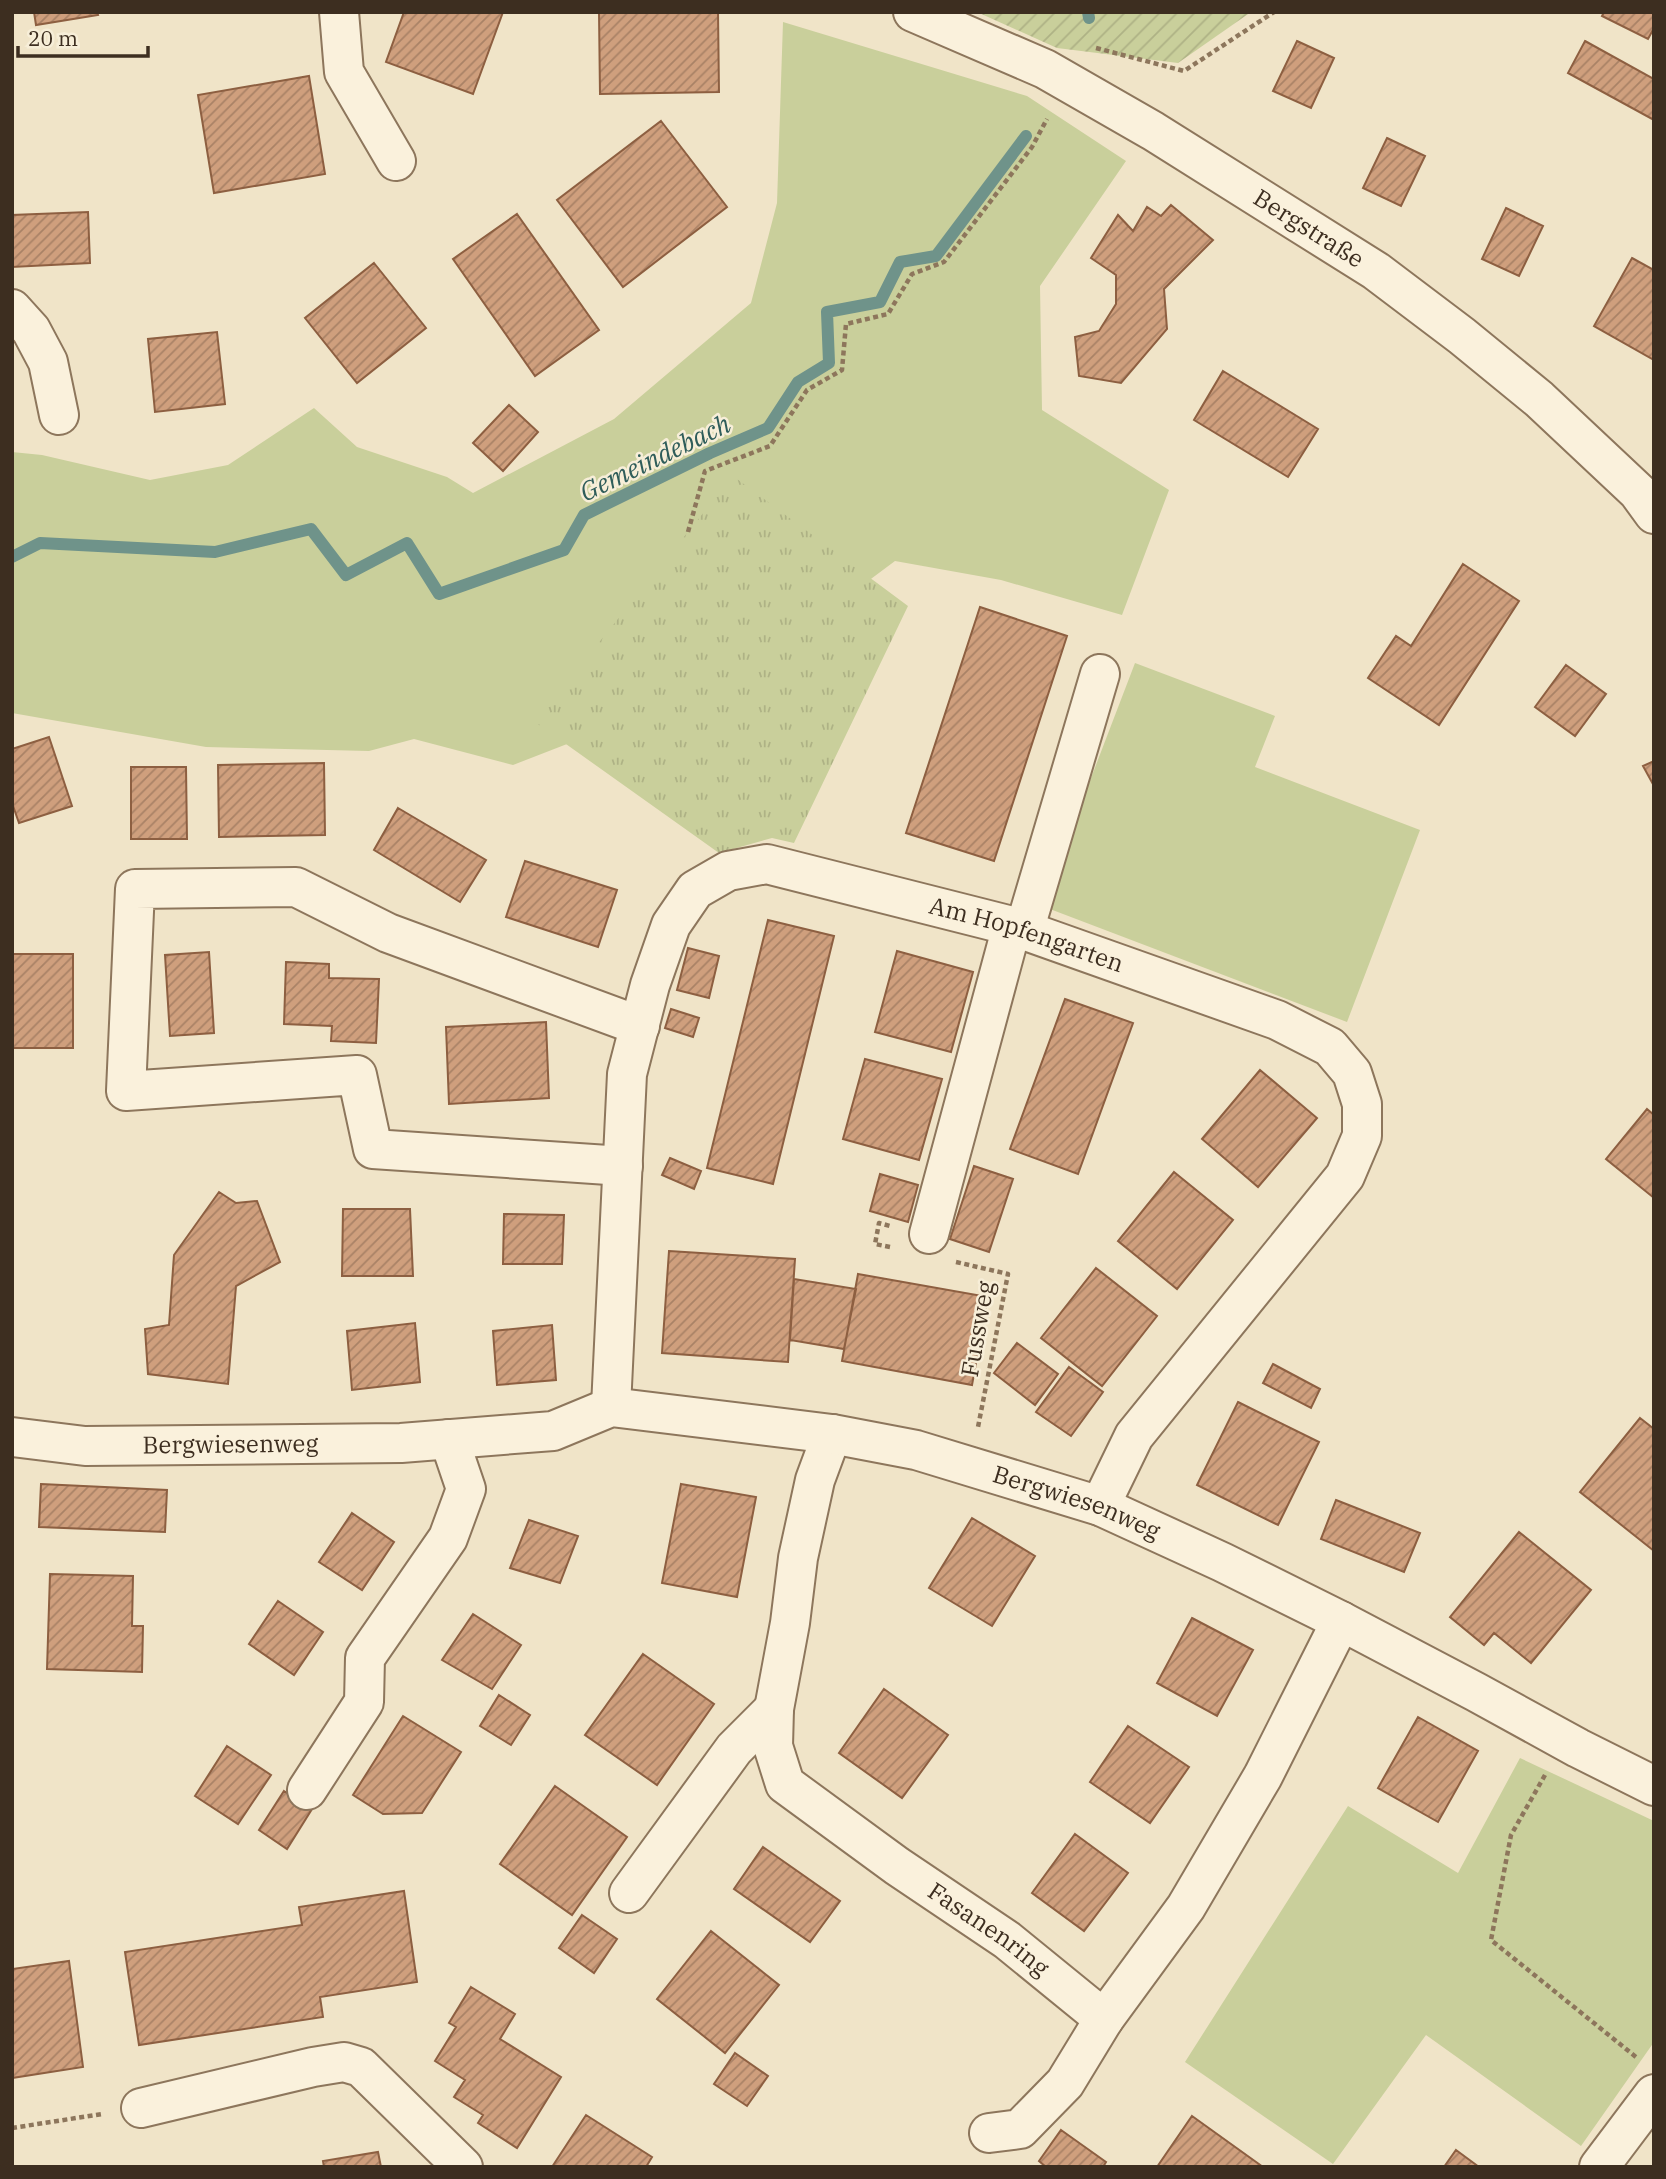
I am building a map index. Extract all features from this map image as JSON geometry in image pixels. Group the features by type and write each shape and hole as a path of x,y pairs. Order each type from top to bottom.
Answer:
{"street":[{"path":"339,12 344,72 396,161"},
{"name":"Bergstraße","path":"913,12 1067,81 1153,131 1376,271 1539,399 1648,496"},
{"path":"12,309 31,330 48,362 59,415"},
{"path":"915,1242 1100,674"},
{"name":"Am Hopfengarten","path":"611,1407 628,1074 650,985 671,925 695,890 727,871 767,864 1018,929 1277,1020 1330,1047 1352,1073 1363,1104 1362,1136 1345,1176 1134,1436 1100,1506"},
{"path":"623,1166 373,1149 357,1075 126,1091 135,889 296,887 388,933 640,1026"},
{"name":"Bergwiesenweg","path":"12,1437 85,1447 401,1443 552,1431 611,1407 832,1434 916,1451 1100,1506 1341,1621 1564,1741 1654,1786"},
{"name":"Fasanenring","path":"832,1434 815,1480 774,1709 773,1746 785,1784 897,1866 1007,1940 1104,2019"},
{"path":"307,1790 365,1702 365,1658 448,1538 466,1489 449,1439"},
{"path":"989,2133 1020,2129 1065,2083 1104,2019 1186,1907 1263,1776 1341,1621"},
{"path":"629,1893 734,1749 774,1709"},
{"path":"141,2108 344,2062 361,2067 463,2167"},
{"path":"1599,2167 1648,2078"}],"path":[{"path":"1085,45 1184,71 1274,12"},
{"path":"688,532 705,471 770,446 807,390 842,370 846,324 888,314 912,274 944,262 1032,147 1067,81"},
{"path":"879,1223 915,1242 875,1244 879,1223"},
{"name":"Fussweg","path":"955,1262 1008,1274 970,1467"},
{"path":"1564,1741 1511,1835 1491,1940 1648,2078"},
{"path":"12,2128 141,2108"}],"green space":[{"path":"977,12 1251,12 1178,63 1057,48"},
{"path":"783,22 1027,96 1126,161 1040,286 1042,410 1169,490 1122,615 1001,580 895,561 793,637 652,711 513,765 414,739 369,751 206,747 12,713 12,452 42,455 150,480 228,465 314,408 357,447 447,477 473,493 614,419 751,303 777,203"},
{"path":"733,476 908,606 794,843 772,838 719,853 535,722"},
{"path":"1135,663 1275,716 1255,767 1420,830 1347,1022 1042,906"},
{"path":"1520,1758 1654,1821 1654,2042 1581,2146 1426,2035 1333,2164 1185,2062 1348,1806 1458,1873"}],"building":[{"path":"34,12 97,12 98,15 36,25"},
{"path":"404,12 503,12 473,94 386,62"},
{"path":"599,12 718,12 719,92 600,94"},
{"path":"1604,12 1654,12 1654,28 1648,39 1602,16"},
{"path":"1297,41 1334,58 1311,108 1273,91"},
{"path":"1585,41 1654,79 1654,120 1568,73"},
{"path":"309,76 325,174 214,193 198,95"},
{"path":"661,121 727,207 623,287 557,200"},
{"path":"1387,138 1425,156 1401,206 1363,188"},
{"path":"1171,205 1213,240 1164,289 1167,329 1121,383 1079,376 1075,337 1099,331 1116,304 1116,275 1091,258 1118,215 1133,231 1147,207 1161,216"},
{"path":"1506,208 1543,226 1519,276 1482,259"},
{"path":"88,212 90,263 12,267 12,215"},
{"path":"517,214 599,330 535,376 453,259"},
{"path":"1632,258 1654,270 1654,360 1594,326"},
{"path":"374,263 426,328 357,383 305,318"},
{"path":"217,332 225,404 155,412 148,339"},
{"path":"1223,371 1318,429 1288,477 1194,420"},
{"path":"509,405 538,432 503,471 473,443"},
{"path":"1463,564 1519,601 1439,725 1368,678 1396,636 1411,646"},
{"path":"980,607 1067,636 994,861 906,833"},
{"path":"1566,665 1606,694 1575,736 1535,707"},
{"path":"49,737 72,806 19,823 12,803 12,749"},
{"path":"1654,761 1654,786 1643,766"},
{"path":"324,763 325,835 219,837 218,765"},
{"path":"131,767 186,767 187,839 131,839"},
{"path":"398,808 486,860 460,902 374,850"},
{"path":"525,861 617,890 598,947 506,917"},
{"path":"768,920 834,936 773,1184 707,1168"},
{"path":"688,948 719,956 709,998 677,990"},
{"path":"897,951 973,972 951,1052 875,1032"},
{"path":"209,952 214,1033 170,1036 165,955"},
{"path":"12,954 73,954 73,1048 12,1048"},
{"path":"286,962 329,964 329,978 379,979 376,1043 331,1041 332,1026 284,1024"},
{"path":"1065,999 1133,1023 1078,1174 1010,1149"},
{"path":"671,1009 699,1018 693,1037 665,1028"},
{"path":"546,1022 549,1098 449,1104 446,1027"},
{"path":"865,1059 942,1079 919,1160 843,1139"},
{"path":"1260,1070 1317,1118 1258,1187 1202,1139"},
{"path":"1647,1109 1654,1115 1654,1198 1606,1159"},
{"path":"670,1158 701,1171 694,1189 662,1175"},
{"path":"974,1166 1013,1179 989,1252 950,1239"},
{"path":"1174,1172 1233,1220 1177,1289 1118,1241"},
{"path":"880,1174 918,1185 908,1222 870,1211"},
{"path":"219,1192 236,1203 257,1201 280,1262 236,1286 228,1384 148,1374 145,1329 169,1325 174,1255"},
{"path":"343,1209 410,1209 413,1276 342,1276"},
{"path":"504,1214 564,1215 562,1264 503,1264"},
{"path":"669,1251 795,1259 788,1362 662,1353"},
{"path":"1096,1268 1157,1316 1102,1386 1041,1338"},
{"path":"858,1274 988,1297 972,1385 842,1361"},
{"path":"794,1279 856,1289 844,1349 790,1340"},
{"path":"415,1323 420,1382 352,1390 347,1331"},
{"path":"552,1325 556,1380 497,1385 493,1331"},
{"path":"1017,1343 1058,1374 1035,1405 994,1373"},
{"path":"1273,1364 1320,1389 1311,1408 1263,1383"},
{"path":"1069,1367 1103,1392 1071,1436 1036,1412"},
{"path":"1238,1402 1319,1442 1278,1525 1197,1485"},
{"path":"1640,1418 1654,1429 1654,1551 1580,1492"},
{"path":"41,1484 167,1490 165,1532 39,1527"},
{"path":"681,1484 756,1497 737,1597 662,1583"},
{"path":"1336,1500 1420,1533 1404,1572 1321,1539"},
{"path":"352,1513 394,1542 362,1590 319,1562"},
{"path":"972,1518 1035,1556 992,1626 929,1588"},
{"path":"529,1520 578,1536 560,1583 510,1568"},
{"path":"1519,1532 1591,1590 1531,1663 1494,1633 1484,1645 1450,1617"},
{"path":"50,1574 133,1576 132,1626 143,1626 142,1672 47,1669"},
{"path":"278,1601 323,1632 294,1675 249,1644"},
{"path":"473,1614 521,1645 492,1689 442,1660"},
{"path":"1192,1618 1253,1650 1217,1716 1157,1683"},
{"path":"643,1654 714,1704 657,1785 585,1735"},
{"path":"884,1689 948,1735 902,1798 839,1753"},
{"path":"499,1695 530,1715 511,1745 480,1726"},
{"path":"403,1716 461,1752 422,1813 383,1814 353,1795"},
{"path":"1418,1717 1478,1751 1438,1822 1378,1788"},
{"path":"1128,1726 1189,1767 1150,1823 1090,1782"},
{"path":"227,1746 271,1775 238,1824 195,1796"},
{"path":"555,1786 627,1837 572,1915 500,1864"},
{"path":"284,1791 312,1809 287,1849 259,1830"},
{"path":"1075,1834 1128,1873 1084,1931 1032,1893"},
{"path":"763,1847 840,1901 810,1942 734,1889"},
{"path":"404,1891 417,1982 320,1997 323,2017 139,2045 125,1952 302,1925 299,1907"},
{"path":"582,1915 617,1939 594,1973 559,1948"},
{"path":"711,1931 779,1985 725,2053 657,1999"},
{"path":"69,1961 83,2067 12,2078 12,1969"},
{"path":"471,1987 515,2014 500,2039 561,2077 517,2148 478,2123 483,2115 454,2097 465,2080 435,2061 456,2027 449,2023"},
{"path":"735,2053 768,2076 747,2106 714,2084"},
{"path":"586,2115 652,2157 646,2167 552,2167"},
{"path":"1192,2116 1263,2167 1157,2167"},
{"path":"1061,2130 1106,2162 1103,2167 1046,2167 1039,2161"},
{"path":"1456,2150 1479,2167 1444,2167"},
{"path":"378,2152 381,2167 324,2167 323,2161"}],"waterway":[{"name":"Gemeindebach","path":"1088,12 1089,18"},
{"name":"Gemeindebach","path":"12,557 40,543 215,552 311,529 346,575 407,543 439,594 564,550 584,515 710,453 768,428 798,382 829,363 827,312 880,302 900,262 936,256 1026,136"}]}
